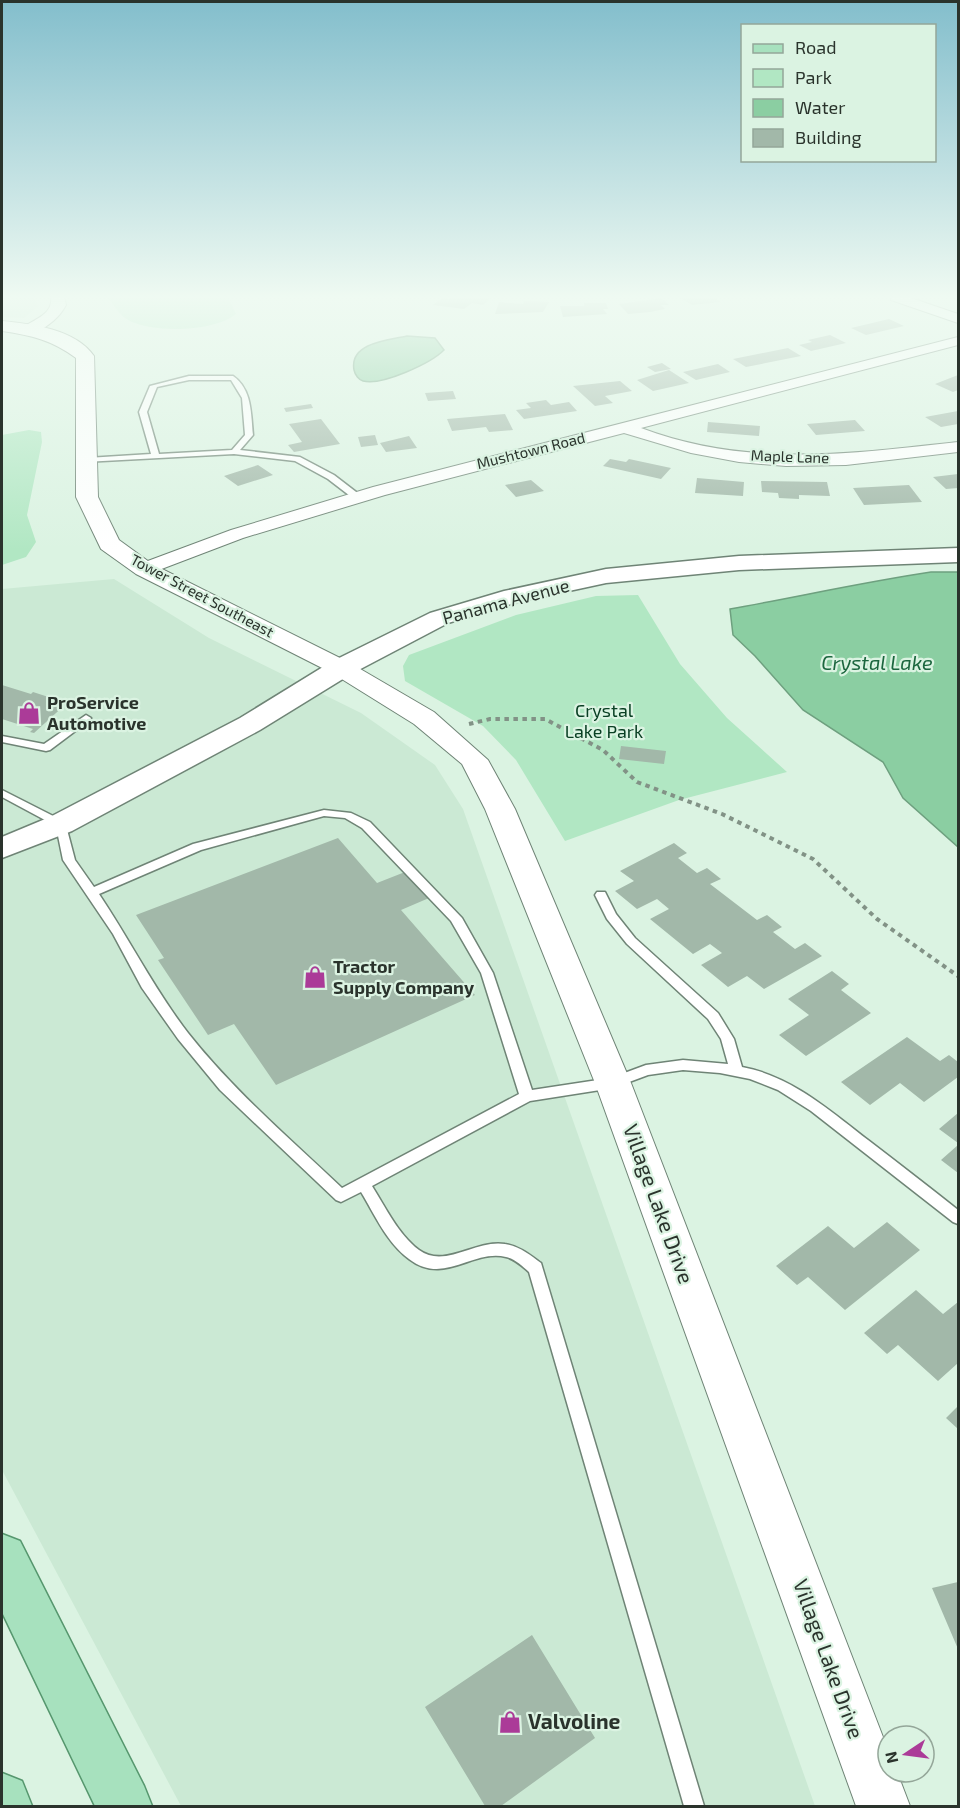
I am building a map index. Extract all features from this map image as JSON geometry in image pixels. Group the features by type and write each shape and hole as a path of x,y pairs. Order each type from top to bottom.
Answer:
{"main road":[{"name":"Panama Avenue","path":"2,848 61,824 250,724 341,668 440,618 513,596 606,576 739,563 958,555"},
{"path":"2,1559 124,1806"},
{"path":"2,1801 4,1806"}],"street":[{"name":"Tower Street Southeast","path":"85,381 87,497 109,544 144,569 341,668"},
{"name":"Mushtown Road","path":"144,569 237,534 357,497 801,381"},
{"name":"Maple Lane","path":"624,427 668,442 767,460 809,461 958,447"},
{"name":"Village Lake Drive","path":"341,668 424,718 474,760 500,809 613,1083 883,1806"}],"lane":[{"path":"155,455 143,412 154,386 174,381"},
{"path":"234,452 249,435 246,398 235,381"},
{"path":"87,460 234,452 297,459 331,477 357,497"},
{"path":"2,739 46,748 86,718"},
{"path":"2,793 61,824 69,860 118,932 147,985 183,1036 225,1086 342,1196 527,1096 613,1083 646,1070 683,1065 736,1070 783,1086 816,1107 958,1218"},
{"path":"91,893 197,847 324,813 347,815 366,825 456,918 487,973 527,1096"},
{"path":"601,895 611,916 631,941 713,1016 727,1039 736,1070"},
{"path":"363,1184 405,1247 423,1261 443,1263 490,1248 516,1253 536,1268 694,1806"}],"path":[{"path":"439,730 490,719 545,719 603,750 637,782 722,814 813,859 877,919 958,976"}],"shaded area":[{"path":"114,579 209,638 361,713 435,765 463,809 815,1806 181,1806 2,1470 2,589"}],"green space":[{"path":"29,430 41,432 42,442 27,515 36,542 26,557 2,565 2,435"},
{"name":"Crystal Lake Park","path":"638,595 680,664 727,718 787,772 679,800 565,841 516,760 483,726 405,681 403,666 409,655 516,615 596,596"}],"water":[{"name":"Crystal Lake","path":"931,572 958,572 958,847 903,798 883,762 803,710 733,635 730,609"}],"building":[{"path":"620,381 632,391 605,396 613,403 595,406 573,386"},
{"path":"639,381 689,383 653,391"},
{"path":"942,381 958,381 958,390 953,392 935,384"},
{"path":"453,391 456,399 428,401 425,393"},
{"path":"546,400 551,405 569,402 577,411 524,419 516,410 531,408 526,403"},
{"path":"311,404 313,408 286,412 284,408"},
{"path":"958,411 958,424 941,427 925,417"},
{"path":"505,414 513,430 489,432 486,427 452,431 447,419"},
{"path":"321,419 340,444 294,452 288,445 302,442 289,424"},
{"path":"855,420 865,431 816,435 807,424"},
{"path":"708,422 760,426 759,436 707,432"},
{"path":"375,435 378,445 361,447 358,437"},
{"path":"409,436 417,448 386,452 380,443"},
{"path":"610,459 626,462 629,459 671,468 661,479 603,466"},
{"path":"258,465 273,475 238,486 224,476"},
{"path":"958,474 958,488 946,489 933,477"},
{"path":"697,478 744,482 743,496 695,493"},
{"path":"531,480 544,491 516,497 505,485"},
{"path":"761,481 827,482 830,496 799,495 799,499 779,498 778,493 762,492"},
{"path":"909,485 922,502 864,505 853,488"},
{"name":"ProService Automotive","path":"2,685 67,703 34,733 30,732 33,729 2,719"},
{"path":"621,746 666,751 664,764 619,759"},
{"name":"Tractor Supply Company","path":"338,838 377,883 405,872 429,898 401,910 475,995 276,1085 234,1024 208,1035 158,960 164,958 136,915"},
{"path":"674,843 687,853 678,858 697,873 707,868 721,879 710,884 757,920 767,915 782,927 773,932 795,949 805,943 822,956 764,989 747,976 728,987 701,965 722,953 710,944 693,954 650,919 669,909 657,899 637,909 615,891 634,881 620,871"},
{"path":"832,971 849,984 841,990 871,1013 806,1056 779,1035 809,1015 788,999"},
{"path":"907,1037 940,1061 949,1055 958,1062 958,1077 924,1102 900,1083 870,1105 841,1082"},
{"path":"958,1113 958,1143 939,1129"},
{"path":"958,1145 958,1173 941,1160"},
{"path":"887,1222 920,1250 845,1310 808,1277 797,1285 776,1266 828,1226 854,1248"},
{"path":"916,1290 943,1314 958,1302 958,1363 938,1381 898,1345 887,1354 864,1333"},
{"path":"958,1406 958,1429 946,1418"},
{"path":"958,1582 958,1649 932,1588"},
{"name":"Valvoline","path":"532,1635 595,1738 501,1806 485,1806 425,1707"}],"place":[{"name":"ProService Automotive","path":"29,713"},
{"name":"Tractor Supply Company","path":"315,977"},
{"name":"Valvoline","path":"510,1722"}]}
